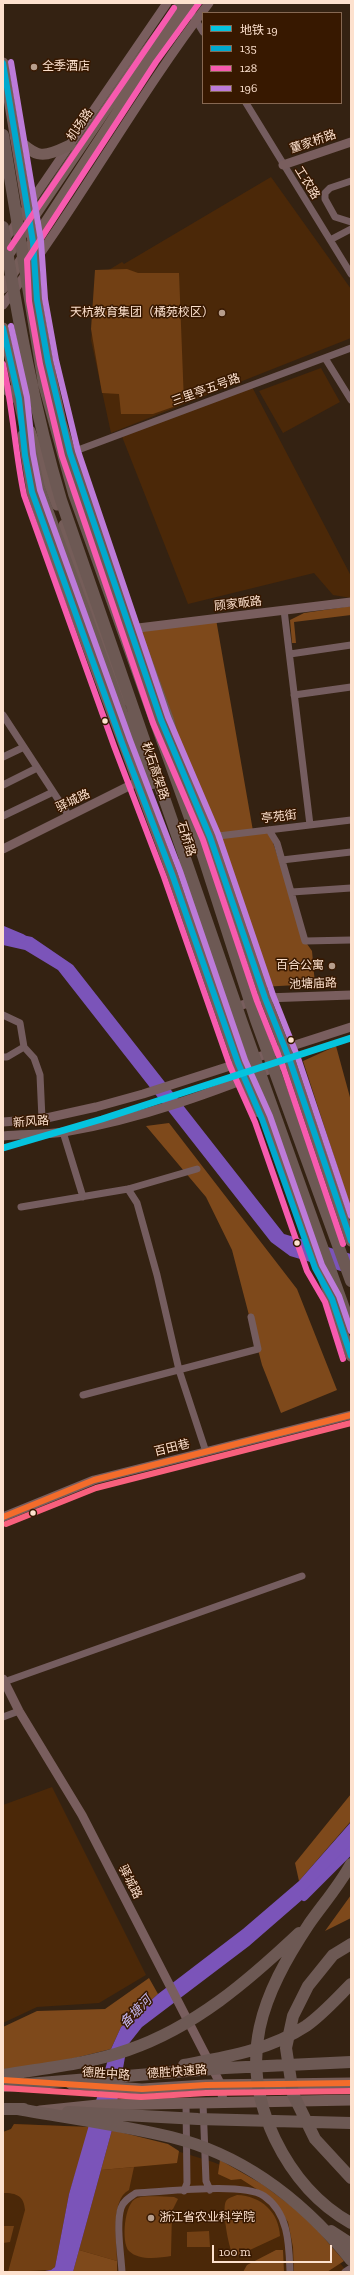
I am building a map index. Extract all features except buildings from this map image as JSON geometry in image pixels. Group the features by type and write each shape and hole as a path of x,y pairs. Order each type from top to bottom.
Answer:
{"highway":[{"name":"秋石高架路","path":"9,136 44,384 74,494 199,843 256,1020 351,1281"},
{"name":"秋石高架路","path":"3,227 17,314 45,448 61,500 180,846 351,1328"},
{"path":"19,400 39,488 129,732 180,846"},
{"path":"70,453 168,720 199,843"},
{"path":"351,1864 309,1924 267,2000 257,2035 257,2076 272,2132 289,2164 317,2199 351,2223"},
{"path":"3,2075 80,2062 128,2050 169,2032 209,2009 250,1979 309,1924"},
{"path":"351,1944 332,1955 308,1986 293,2016 286,2048 293,2094 296,2101 316,2139 351,2178"},
{"path":"122,2082 268,2045 306,2026 351,1984"},
{"name":"德胜快速路","path":"3,2086 122,2082 270,2066 351,2062"},
{"path":"3,2109 198,2119 351,2123"},
{"path":"18,2109 170,2137 198,2146 252,2171 279,2188 312,2217 351,2260"},
{"path":"312,2217 351,2244"}],"main road":[{"name":"机场路","path":"3,263 136,65 187,4"},
{"name":"机场路","path":"3,288 187,4"},
{"name":"石桥路","path":"3,63 9,136 26,208 32,242 37,300 48,362 70,453 129,630 161,720 210,837 265,998 290,1061 351,1241"},
{"path":"9,136 30,152 39,154 52,153 70,145"},
{"name":"石桥路","path":"3,328 19,400 51,488 102,641 151,772 229,1009 242,1061 317,1267 332,1299 351,1356"},
{"path":"3,386 19,400 25,455 32,492 122,743 242,1061"},
{"name":"德胜中路","path":"3,2080 107,2087 122,2082 142,2089 221,2085 351,2083"},
{"path":"3,2114 98,2105 116,2106 203,2102 351,2100"}],"street":[{"name":"机场路","path":"3,243 167,3"},
{"path":"3,305 34,264 163,66 208,3"},
{"path":"187,4 202,30"},
{"name":"工农路","path":"247,104 282,165 351,274"},
{"name":"董家桥路","path":"282,165 351,142"},
{"path":"351,181 330,188 325,193 325,199 335,217 351,222"},
{"path":"330,240 351,229"},
{"name":"三里亭五号路","path":"70,453 351,348"},
{"path":"325,358 351,400"},
{"name":"顾家畈路","path":"129,630 351,602"},
{"path":"284,610 310,825"},
{"path":"290,654 351,645"},
{"path":"294,695 351,688"},
{"path":"3,715 5,723 24,747 68,816"},
{"path":"3,757 24,747"},
{"path":"3,785 37,768"},
{"name":"驿城路","path":"3,849 138,783 151,772"},
{"path":"3,816 53,792"},
{"name":"亭苑街","path":"210,837 351,820"},
{"path":"269,830 277,843 305,941 351,940"},
{"path":"282,860 351,852"},
{"path":"292,892 351,888"},
{"name":"池塘庙路","path":"229,1009 265,998 351,995"},
{"path":"3,1015 20,1023 24,1047 34,1058 40,1075 42,1119"},
{"name":"新风路","path":"3,1122 42,1119 148,1092 351,1027"},
{"path":"3,1057 7,1057 24,1047"},
{"name":"新风路","path":"3,1136 63,1132 112,1122 160,1108 249,1078 290,1061"},
{"path":"63,1132 83,1197"},
{"path":"21,1208 128,1189 198,1169"},
{"path":"128,1189 139,1210 157,1276 179,1370 206,1452"},
{"path":"83,1395 258,1349 251,1317"},
{"name":"百田巷","path":"3,1517 94,1480 351,1415"},
{"path":"4,1680 302,1576"},
{"name":"驿城路","path":"4,1680 20,1711 82,1815 221,2085 223,2102"},
{"path":"3,1717 20,1711"},
{"path":"203,2102 206,2181 210,2190"},
{"path":"184,2191 187,2183 186,2103"},
{"path":"122,2272 120,2217 125,2202 136,2193 243,2190 265,2197 285,2224 289,2245 290,2272"},
{"path":"344,2272 351,2268"}],"shaded area":[{"name":"天杭教育集团（橘苑校区）","path":"271,177 351,289 351,338 111,433 91,340 97,277 122,262 124,264"},
{"path":"127,269 138,273 179,273 184,403 153,414 121,414 119,394 102,393 91,329 95,270"},
{"path":"321,368 340,402 283,433 259,391"},
{"path":"251,385 351,576 351,598 333,595 314,573 188,604 121,434"},
{"path":"351,606 351,615 294,622 296,643 292,643 290,620 304,613"},
{"path":"216,619 253,831 269,830 305,941 312,951 315,984 261,987 138,628"},
{"path":"3,931 32,937 73,965 284,1234 351,1254 351,1274 290,1256 271,1242 58,970 25,950 3,945"},
{"path":"336,1046 351,1101 351,1209 303,1061"},
{"path":"169,1123 297,1289 337,1390 281,1413 262,1365 232,1250 206,1197 146,1126"},
{"path":"52,1787 146,1975 99,2003 37,2007 3,2023 3,1805"},
{"path":"351,1794 351,1821 299,1881 295,1863"},
{"path":"351,1822 351,1850 310,1893 249,1946 142,2027 127,2046 112,2130 73,2272 39,2272 51,2270 55,2267 69,2194 111,2049 121,2027 158,1994 243,1929 299,1881"},
{"path":"351,1895 351,1918 325,1931"},
{"path":"149,1978 158,1994 121,2027 111,2049 55,2063 3,2070 3,2027 37,2011 105,2009"},
{"name":"浙江省农业科学院","path":"14,2124 90,2127 128,2136 213,2162 240,2173 323,2241 347,2272 3,2272 3,2132 11,2129"},
{"path":"14,2124 90,2127 69,2194 55,2267 51,2270 8,2272 25,2210 23,2201 19,2196 3,2193 3,2132 11,2129"},
{"path":"112,2130 168,2144 179,2151 177,2163 101,2170"},
{"path":"220,2160 262,2184 306,2217 344,2261 327,2272 294,2272 293,2247 288,2222 272,2199 241,2179 231,2180 218,2174"},
{"path":"134,2167 129,2190 123,2195 119,2202 117,2212 117,2261 79,2250 101,2170"},
{"path":"237,2195 254,2198 267,2207 276,2220 279,2227 280,2236 239,2255 233,2254 231,2250 225,2222 225,2204 227,2200"},
{"path":"156,2196 174,2197 178,2199 172,2211 171,2256 144,2258 129,2251 125,2240 125,2223 129,2207 133,2201 137,2198"},
{"path":"3,2226 14,2226 10,2242 3,2243"},
{"path":"209,2231 210,2247 187,2247 187,2232"},
{"path":"79,2250 117,2261 117,2272 73,2272"},
{"path":"276,2250 283,2250 284,2272 243,2272 247,2265"}],"waterway":[{"path":"3,930 22,938"},
{"name":"备塘河","path":"304,1897 351,1850"}],"metro line":[{"name":"19","path":"3,1148 102,1119 351,1038"}],"transit line":[{"name":"128","path":"199,3 156,62 27,260 29,301 40,364 62,456 153,723 203,840 257,1001 282,1064 343,1244"},
{"name":"128","path":"10,248 174,8"},
{"name":"196","path":"11,62 41,241 45,299 56,360 78,451 168,717 218,834 273,995 298,1058 351,1216"},
{"name":"135","path":"3,63 33,242 37,300 48,362 70,453 161,720 210,837 265,998 290,1061 351,1241"},
{"name":"196","path":"11,326 27,397 33,454 40,490 130,740 180,871 245,1060 270,1116 322,1265 339,1296 351,1331"},
{"name":"135","path":"3,328 19,399 25,455 32,492 122,743 172,874 238,1063 262,1119 315,1268 332,1299 351,1356"},
{"name":"128","path":"3,364 24,495 114,746 164,877 230,1066 255,1122 307,1271 325,1302 343,1359"},
{"path":"3,1517 94,1480 351,1415"},
{"path":"6,1524 96,1488 351,1423"},
{"path":"3,2080 142,2089 206,2085 351,2083"},
{"path":"3,2088 141,2097 206,2093 351,2091"}],"place":[{"name":"全季酒店","path":"34,67"},
{"name":"天杭教育集团（橘苑校区）","path":"222,313"},
{"name":"百合公寓","path":"332,966"},
{"name":"浙江省农业科学院","path":"151,2218"}]}
